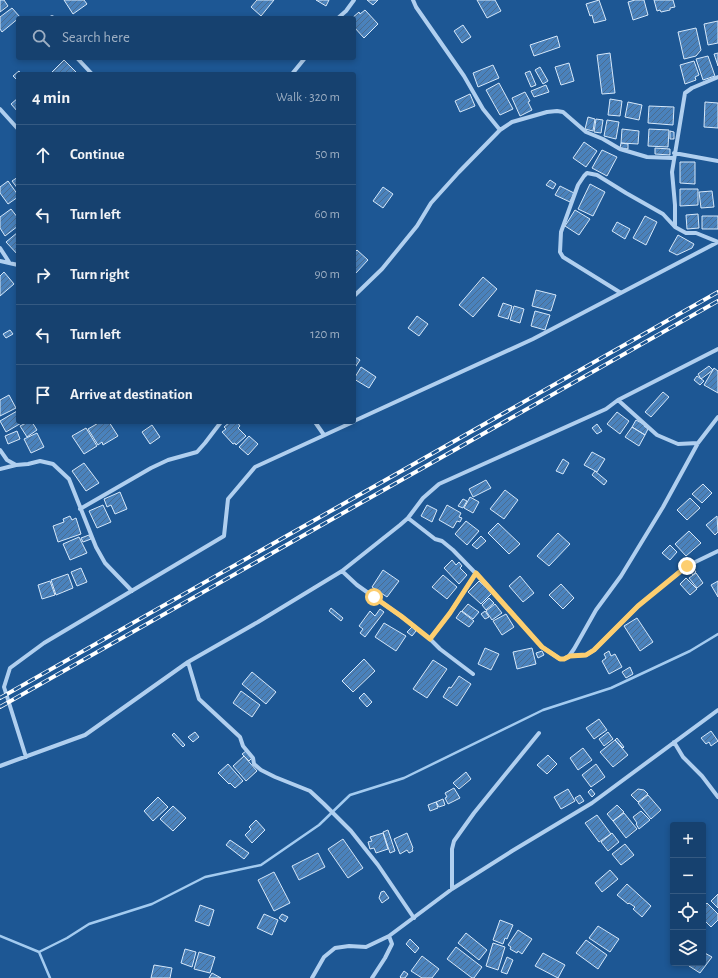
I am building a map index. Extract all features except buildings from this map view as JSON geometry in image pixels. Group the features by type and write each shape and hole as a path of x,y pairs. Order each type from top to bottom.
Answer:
{"street":[{"path":"340,16 354,0"},
{"path":"413,0 416,7 464,76 483,109 500,130"},
{"path":"79,60 90,72"},
{"path":"294,72 303,60"},
{"path":"675,227 672,172 673,158 685,93 692,88 718,77"},
{"path":"0,109 16,127"},
{"path":"356,294 382,269 417,226 432,203 459,172 500,130 512,122 547,112 563,112 586,132 603,139 620,149 647,157 673,158"},
{"path":"674,153 718,161"},
{"path":"356,421 533,339 621,293 718,242 696,233 686,233 675,227 662,214 597,175 587,173 578,185 561,232 560,252 563,257 621,293"},
{"path":"0,248 9,262"},
{"path":"0,261 16,264"},
{"path":"0,766 85,735 188,662 342,571 408,518 423,498 439,484 606,409 618,400 718,349"},
{"path":"618,400 657,435 678,444 698,443"},
{"path":"570,656 596,610 621,576 663,507 698,443 718,417"},
{"path":"80,508 151,468 168,460 197,452 219,424"},
{"path":"316,424 324,435"},
{"path":"26,757 4,687 10,668 44,644 224,536 228,499 255,467 349,424"},
{"path":"0,450 7,460 16,465"},
{"path":"0,469 40,461 53,464 69,479 96,547 105,563 132,591"},
{"path":"408,518 435,539 442,541 453,550 476,573 542,647 560,659 570,656 586,655 594,650 638,606 687,566 718,551"},
{"path":"342,571 357,585 401,616 430,639 440,650 473,674"},
{"path":"430,639 450,613 476,573"},
{"path":"188,662 199,699 240,737 243,746 253,758 254,764 275,777 310,791 324,804 351,831 378,865 414,918"},
{"path":"312,978 324,957 335,948 349,946 366,947 389,936 452,889 592,803 718,710"},
{"path":"452,889 452,849 454,840 474,812 539,733"},
{"path":"674,742 683,757 702,776 718,797"},
{"path":"372,978 392,944 389,936"}],"waterway":[{"path":"39,952 67,938 89,924 152,904 205,877 261,865 319,825 350,795 404,778 543,710 611,688 690,651 718,634"},
{"path":"0,936 39,952 50,978"}],"railway":[{"path":"0,698 718,292"},
{"path":"0,707 718,301"}],"route":[{"path":"374,597 430,639 450,613 476,573 542,647 560,659 564,659 570,656 586,655 594,650 638,606 687,566"}]}
